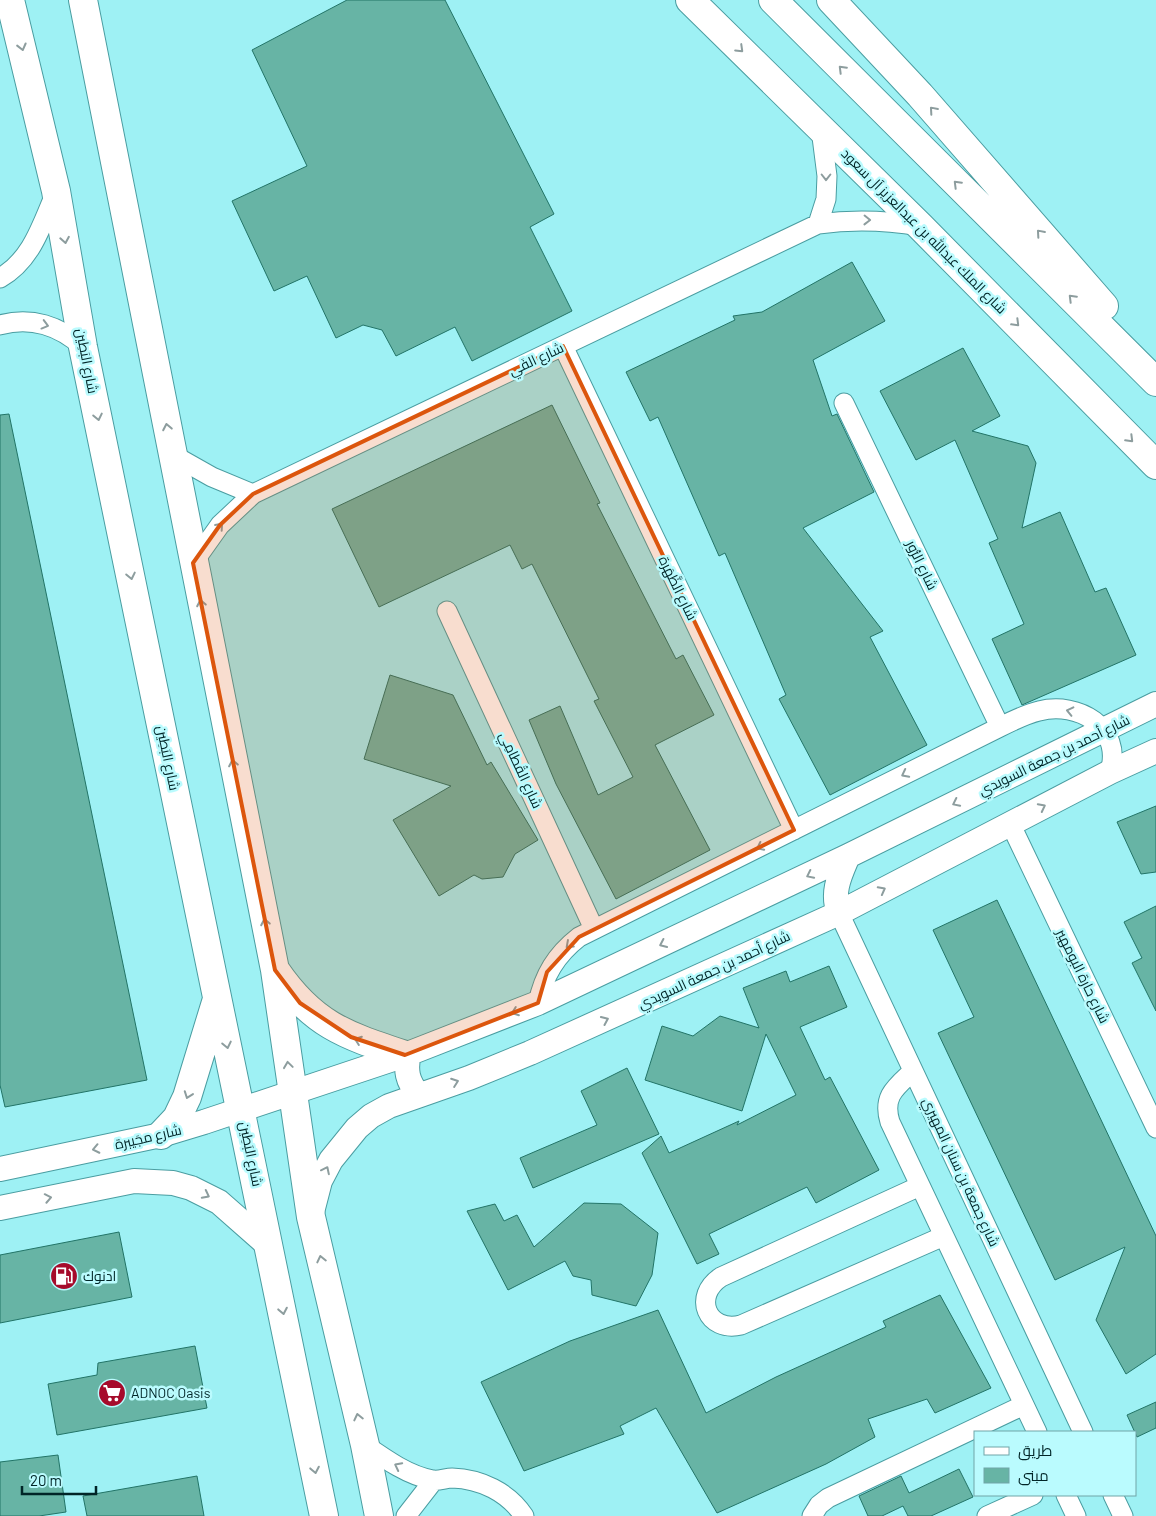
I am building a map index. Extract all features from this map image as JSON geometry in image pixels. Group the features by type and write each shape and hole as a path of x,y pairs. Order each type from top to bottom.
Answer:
{"main road":[{"name":"شارع البَطِين","path":"10,0 56,191 84,347 324,1516"},
{"path":"83,0 275,970 311,1217 365,1445 379,1516"},
{"name":"شارع الملك عبدالله بن عبدالعزيز آل سعود","path":"690,0 920,226 1156,464"},
{"path":"773,0 1156,382"},
{"path":"831,0 920,95 1108,310 1135,347 1156,382"},
{"path":"275,970 300,1003 334,1028 351,1037 407,1054"},
{"path":"161,1135 177,1118 187,1097 217,998"}],"street":[{"path":"818,224 826,199 825,152 821,129"},
{"path":"0,278 18,265 28,253 56,191"},
{"name":"شارع الفَي","path":"193,563 220,526 253,494 818,224 846,220 872,220 920,226"},
{"path":"0,325 22,322 48,325 61,330 84,347"},
{"name":"شارع الظَّهَرة","path":"563,346 794,830"},
{"name":"شارع الزُّور","path":"844,403 1000,727"},
{"path":"173,455 212,478 253,494"},
{"name":"شارع القُطامِي","path":"447,611 594,929"},
{"name":"شارع أحمد بن جمعة السويدي","path":"292,1093 407,1054 538,1003 848,856 1156,704"},
{"path":"538,1003 544,980 556,959 573,942 594,929 1000,727 1039,710 1067,710 1093,720 1104,730 1112,745 1114,754 1110,772"},
{"name":"شارع أحمد بن جمعة السويدي","path":"311,1217 320,1182 331,1160 345,1140 371,1116 389,1106 530,1053 839,913 1010,823 1110,772 1156,751"},
{"name":"شارع حارة البومهير","path":"1010,823 1156,1128"},
{"path":"839,913 836,906 836,890 848,856"},
{"name":"شارع جمعة بن سنان المهيري","path":"839,913 1083,1431"},
{"path":"407,1054 406,1071 408,1080 419,1096"},
{"path":"913,1072 891,1092 888,1115 1037,1431"},
{"name":"شارع مجَيبرة","path":"0,1169 161,1135 292,1093"},
{"path":"0,1208 126,1182 154,1181 173,1183 191,1188 219,1202 270,1246"},
{"path":"920,1186 721,1277 713,1282 705,1298 709,1315 715,1322 724,1326 741,1325 944,1236"},
{"path":"812,1516 819,1505 828,1498 1024,1404"},
{"path":"365,1445 398,1466 434,1480 450,1478 481,1482 508,1498 524,1516"},
{"path":"406,1516 434,1480"},
{"path":"987,1516 1031,1496"},
{"path":"1066,1496 1076,1516"},
{"path":"1113,1496 1123,1516"}],"highlighted area":[{"path":"563,346 794,830 579,937 547,972 538,1003 405,1055 351,1037 300,1003 275,970 193,563 220,525 253,494"}],"building":[{"path":"347,0 445,0 554,214 530,227 572,311 472,361 455,327 396,356 382,330 363,325 336,338 307,276 274,291 232,201 307,166 252,50"},
{"path":"852,262 885,321 813,360 832,416 837,414 874,492 803,528 883,631 870,637 927,745 830,795 779,699 786,695 725,553 719,556 658,417 650,421 626,372 735,320 733,316 762,312"},
{"path":"963,348 1000,416 972,431 1028,446 1036,463 1022,528 1060,512 1095,592 1106,588 1136,655 1022,705 992,639 1024,624 989,543 998,539 955,440 916,460 880,391"},
{"path":"552,405 600,503 597,504 676,659 683,655 714,715 655,745 710,850 616,899 556,784 529,720 560,706 598,795 633,777 594,701 599,699 532,564 522,569 510,545 379,607 332,509"},
{"path":"9,414 147,1080 5,1107 0,1085 0,415"},
{"path":"390,675 453,695 487,765 491,762 538,840 515,854 503,877 482,879 474,875 439,896 393,820 451,786 364,759"},
{"path":"1156,806 1156,872 1141,874 1117,822"},
{"path":"997,900 1156,1236 1156,1354 1126,1374 1096,1320 1125,1247 1055,1280 938,1033 974,1017 933,930"},
{"path":"1156,906 1156,1011 1132,963 1142,958 1124,922"},
{"path":"829,966 847,1007 800,1027 825,1080 830,1077 879,1170 816,1203 807,1187 709,1234 719,1254 697,1264 642,1153 661,1136 669,1153 739,1121 737,1125 796,1095 766,1034 742,1111 645,1080 662,1026 693,1036 720,1016 759,1028 743,988 786,971 790,982"},
{"path":"627,1068 659,1134 533,1188 520,1158 597,1125 581,1091"},
{"path":"584,1203 621,1204 658,1233 652,1275 636,1306 592,1295 591,1280 573,1276 565,1261 508,1290 467,1211 495,1204 504,1221 517,1215 534,1247"},
{"name":"ادنوك","path":"119,1232 132,1297 0,1323 0,1255"},
{"path":"940,1295 991,1388 935,1413 927,1399 868,1419 875,1437 826,1464 717,1513 656,1408 620,1426 624,1434 524,1471 481,1382 570,1341 658,1310 706,1413 776,1377 886,1327 883,1321"},
{"path":"195,1346 207,1408 57,1435 48,1384 97,1375 98,1363"},
{"path":"1156,1402 1156,1428 1137,1437 1136,1431 1134,1431 1127,1415"},
{"path":"58,1455 66,1512 39,1516 0,1516 0,1462"},
{"path":"959,1469 973,1497 931,1516 908,1516 903,1506 882,1516 868,1516 859,1496 901,1476 909,1493"},
{"path":"197,1476 204,1516 87,1516 83,1496"}],"place":[{"name":"ادنوك","path":"64,1276"},
{"name":"ADNOC Oasis","path":"112,1393"}]}
